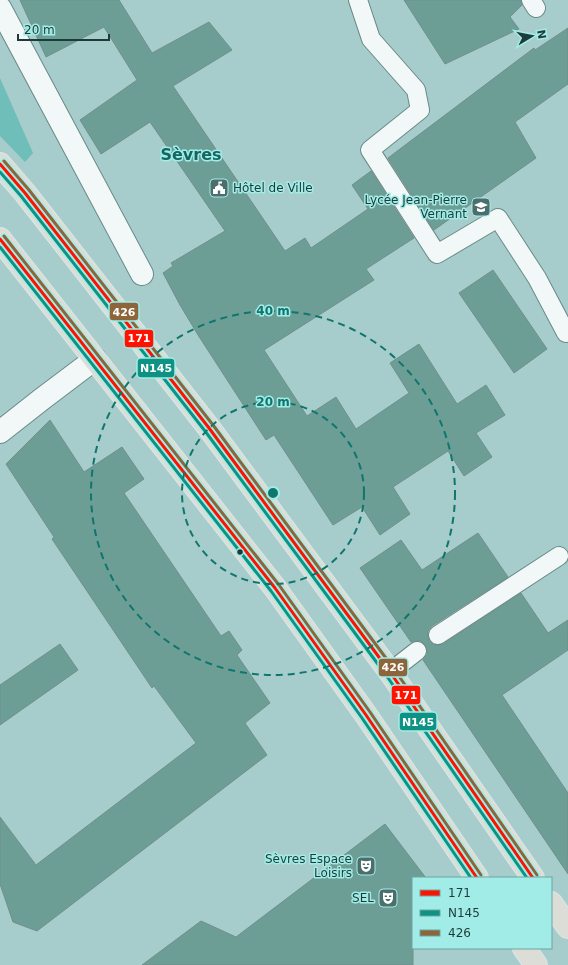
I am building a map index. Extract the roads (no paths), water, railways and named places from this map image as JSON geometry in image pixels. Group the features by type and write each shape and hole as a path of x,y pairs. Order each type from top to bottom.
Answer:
{"main road":[{"path":"0,164 25,193 209,428 390,672 532,877"},
{"path":"0,239 275,588 366,716 476,877"},
{"path":"552,904 568,927"},
{"path":"525,949 536,965"}],"street":[{"path":"0,8 142,274"},
{"path":"0,432 95,359"}],"lane":[{"path":"358,0 370,38 416,90 420,110 370,150 437,254 498,218 537,278 566,333"},
{"path":"438,635 559,556"},
{"path":"390,672 417,651"}],"place":[{"name":"Hôtel de Ville","path":"219,188"},
{"name":"Lycée Jean-Pierre Vernant","path":"481,207"},
{"name":"Sèvres Espace Loisirs","path":"366,866"},
{"name":"SEL","path":"388,898"}],"district":[{"name":"Sèvres","path":"191,154"}]}
